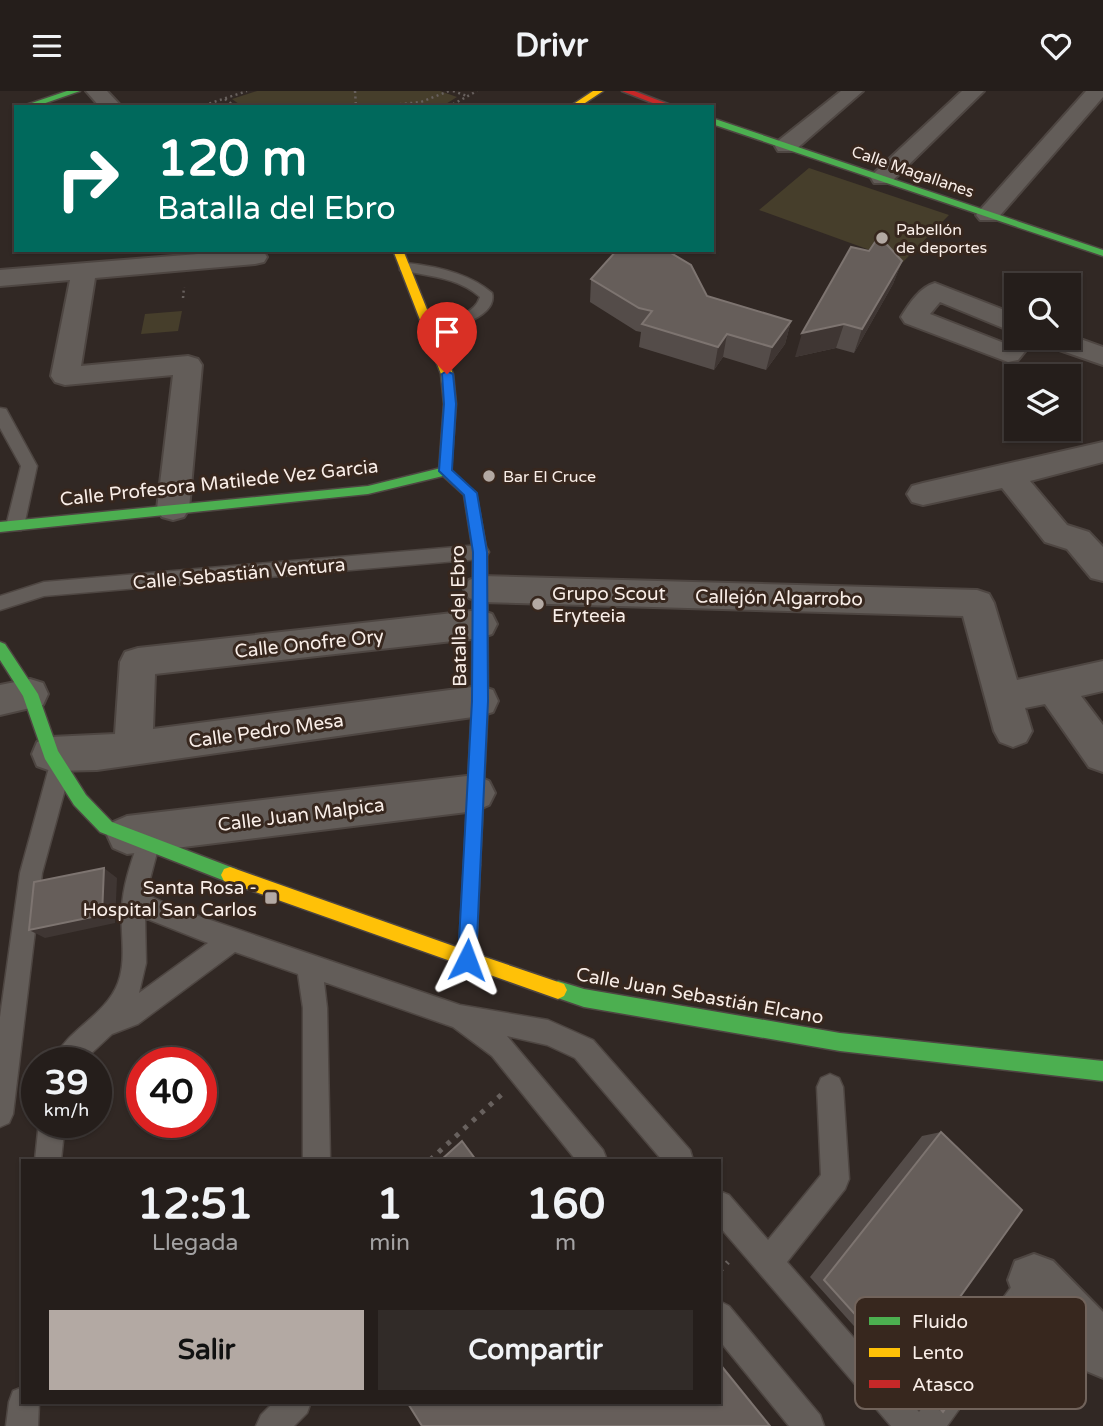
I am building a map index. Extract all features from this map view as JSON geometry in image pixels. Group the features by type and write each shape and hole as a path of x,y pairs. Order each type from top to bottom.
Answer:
{"street":[{"path":"30,105 76,91"},
{"path":"96,91 110,105"},
{"path":"576,105 598,91"},
{"path":"626,91 666,105"},
{"path":"786,146 853,91"},
{"path":"882,179 974,91"},
{"path":"988,215 1097,91"},
{"name":"Calle Magallanes","path":"714,122 1103,253"},
{"path":"399,252 447,374 450,404 445,471"},
{"path":"0,278 84,271 197,256 256,257"},
{"path":"84,271 65,376 188,365 173,509"},
{"path":"1004,319 935,291 914,317 1008,354 1012,350"},
{"path":"1081,349 1103,357"},
{"path":"923,494 1103,452"},
{"name":"Calle Profesora Matilede Vez Garcia","path":"7,527 368,490 445,471"},
{"name":"Batalla del Ebro","path":"445,471 470,493 480,552 480,701 467,960"},
{"path":"1009,476 1056,534 1078,540 1103,569"},
{"name":"Callejón Algarrobo","path":"481,589 977,603 1009,714 1053,687 1103,676"},
{"name":"Calle Onofre Ory","path":"133,748 138,662 480,624"},
{"name":"Calle Juan Sebastián Elcano","path":"0,648 15,697 79,800 106,827 137,840 467,960 584,998 704,1021 840,1042 1103,1071"},
{"path":"1053,687 1103,755"},
{"name":"Calle Pedro Mesa","path":"55,762 97,753 480,701"},
{"name":"Calle Juan Malpica","path":"137,840 475,793"},
{"path":"1034,1280 1051,1297"},
{"path":"1086,1334 1103,1351"}],"lane":[{"path":"405,267 428,269 480,289 487,296 484,306 478,311 446,325 428,326"},
{"path":"0,413 29,466 7,527"},
{"name":"Calle Sebastián Ventura","path":"0,603 44,589 480,552"},
{"path":"0,1111 31,873 55,762"},
{"path":"82,1047 108,1023 123,1000 132,977 136,954 133,901 137,840"},
{"path":"133,901 170,918 460,1017 548,1033 584,1049 679,1159"},
{"path":"108,1023 129,1015 233,939"},
{"path":"309,965 315,1007 316,1159"},
{"path":"460,1017 501,1047 592,1159"},
{"path":"769,1262 835,1179 830,1087"},
{"path":"48,1159 50,1138"},
{"path":"721,1207 855,1361"},
{"path":"1022,1297 1034,1280"},
{"path":"721,1318 809,1426"},
{"path":"22,1426 24,1404"},
{"path":"272,1426 294,1404"},
{"path":"896,1409 911,1426"},
{"path":"928,1426 940,1409"}],"path":[{"path":"205,105 247,91"},
{"path":"401,105 432,101 451,91 467,96"},
{"path":"451,105 477,91"},
{"path":"224,98 233,105"},
{"path":"431,1159 523,1075"}],"shaded area":[{"path":"257,91 440,91 457,97 444,105 240,105 232,99"},
{"name":"Pabellón de deportes","path":"809,168 949,215 903,262 759,210"},
{"path":"182,311 178,331 141,334 145,314"}],"building":[{"path":"879,236 902,261 862,329 844,324 802,333 851,247 869,251"},
{"path":"615,252 669,252 691,265 707,296 791,321 772,347 727,334 718,347 642,324 652,311 639,308 591,279"},
{"path":"104,868 102,915 29,930 34,882"},
{"path":"941,1132 1022,1210 960,1297 855,1297 855,1314 824,1280"},
{"path":"462,1141 475,1159 442,1159"},
{"path":"721,1365 770,1426 422,1426 408,1404 721,1404"}],"traffic: fast":[{"path":"30,105 76,91"},
{"path":"714,122 1103,253"},
{"path":"445,471 470,493 480,552 480,701 472,865"},
{"path":"0,527 368,490 445,471"},
{"path":"0,648 30,694 51,754 80,800 106,827 230,875"},
{"path":"558,990 584,998 840,1042 1103,1071"}],"traffic: slow":[{"path":"576,105 599,91"},
{"path":"399,252 447,374 450,404 445,471"},
{"path":"467,960 472,865"},
{"path":"230,875 558,990"}],"traffic: jam":[{"path":"626,91 666,105"}],"place":[{"name":"Pabellón de deportes","path":"882,238"},
{"name":"Bar El Cruce","path":"489,476"},
{"name":"Grupo Scout Eryteeia","path":"538,604"},
{"name":"Santa Rosa - Hospital San Carlos","path":"271,898"}],"route":[{"path":"447,374 450,404 445,471 470,493 480,552 480,701 467,960"}]}
